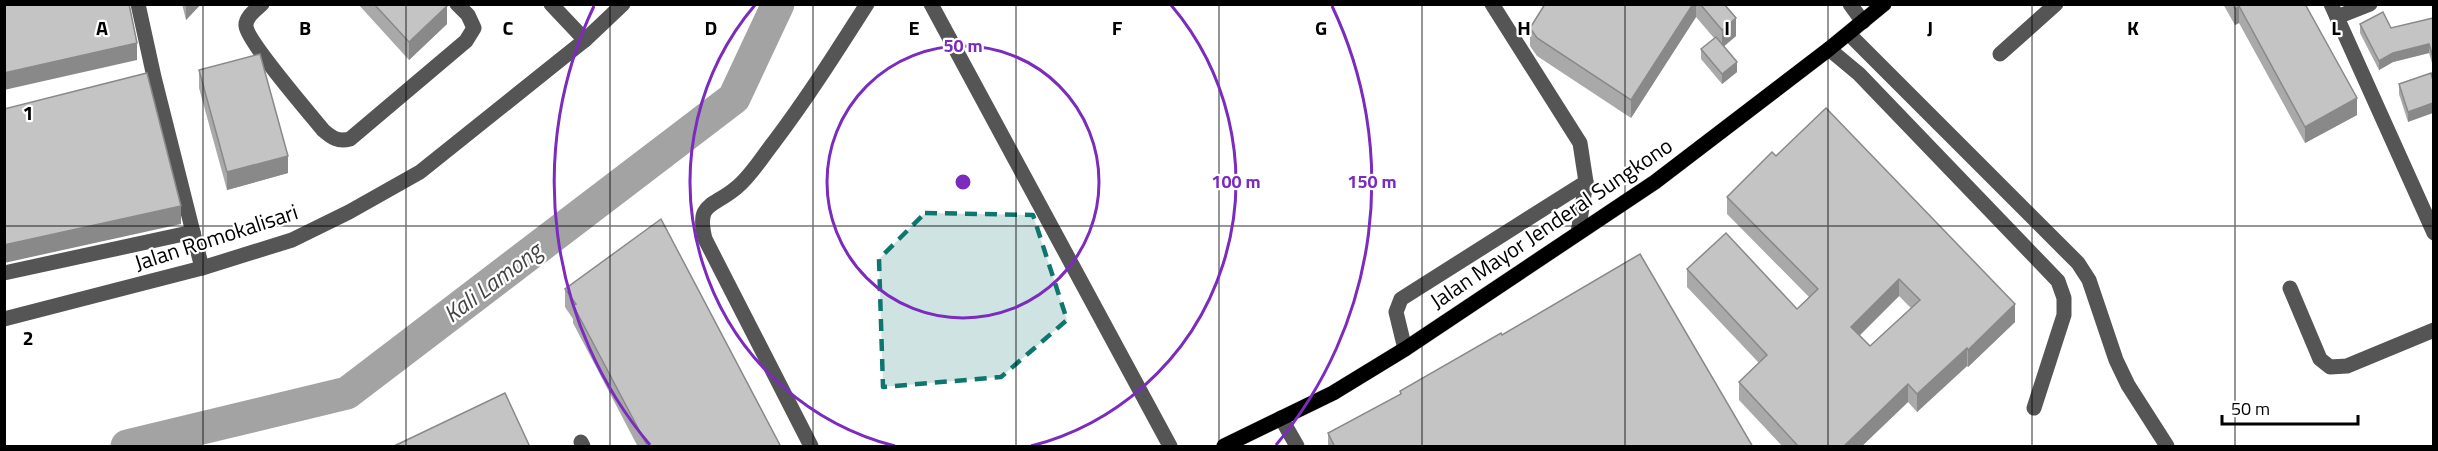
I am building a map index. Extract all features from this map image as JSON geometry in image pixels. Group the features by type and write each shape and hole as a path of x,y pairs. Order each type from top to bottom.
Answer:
{"main road":[{"name":"Jalan Mayor Jenderal Sungkono","path":"1224,447 1333,393 1406,349 1655,182 1830,49 1884,4"}],"street":[{"path":"138,4 148,78 202,268"},
{"path":"262,4 247,18 246,27 249,34 267,61 323,130 333,138 342,141 350,139 466,41 474,28 468,15 457,4"},
{"path":"551,4 585,40"},
{"name":"Jalan Romokalisari","path":"4,319 202,268 292,240 349,212 420,172 585,40 623,4"},
{"path":"811,447 705,239 701,222 705,208 737,188 756,165 810,94 867,4"},
{"path":"931,4 1170,447"},
{"path":"1492,4 1580,143 1586,182 1578,233"},
{"path":"1850,4 1863,22"},
{"path":"2000,54 2056,4"},
{"path":"2370,4 2334,11 2433,233"},
{"path":"1849,34 2078,263 2089,280 2116,360 2128,385 2167,447"},
{"path":"1830,49 1859,74 2058,281 2064,298 2064,315 2034,408"},
{"path":"1406,349 1396,312 1401,299 1586,182"},
{"path":"4,273 193,232"},
{"path":"2290,288 2320,359 2330,368 2347,366 2433,330"},
{"path":"1281,418 1297,447"}],"highlighted area":[{"path":"925,213 1033,215 1067,320 1001,377 883,387 879,259"}],"building":[{"path":"4,4 129,4 137,43 4,73"},
{"path":"374,4 445,4 447,6 409,42"},
{"path":"1545,4 1693,4 1631,100 1537,38 1530,28"},
{"path":"1700,4 1724,4 1736,18 1722,30"},
{"path":"2233,4 2305,4 2357,98 2305,127 2239,6 2235,9"},
{"path":"2383,12 2391,28 2433,18 2433,57 2429,44 2393,53 2379,61 2360,24"},
{"path":"1716,37 1737,62 1722,74 1701,49"},
{"path":"260,54 288,156 227,172 199,70"},
{"path":"147,73 181,206 4,245 4,109"},
{"path":"2431,73 2433,103 2408,112 2399,84"},
{"path":"1826,108 2015,304 1968,350 1967,348 1917,394 1908,384 1843,447 1799,447 1739,382 1767,355 1687,269 1726,233 1797,309 1818,289 1727,197 1772,152 1776,156","holes":["1899,279 1920,300 1870,346 1851,327"]},
{"path":"661,219 781,447 648,447 573,305 576,304 565,289"},
{"path":"1640,254 1753,447 1335,447 1328,433 1401,394 1400,391 1501,333 1502,335"},
{"path":"505,393 530,447 392,447"}],"waterway":[{"name":"Kali Lamong","path":"127,446 347,393 734,98 778,4"}]}
